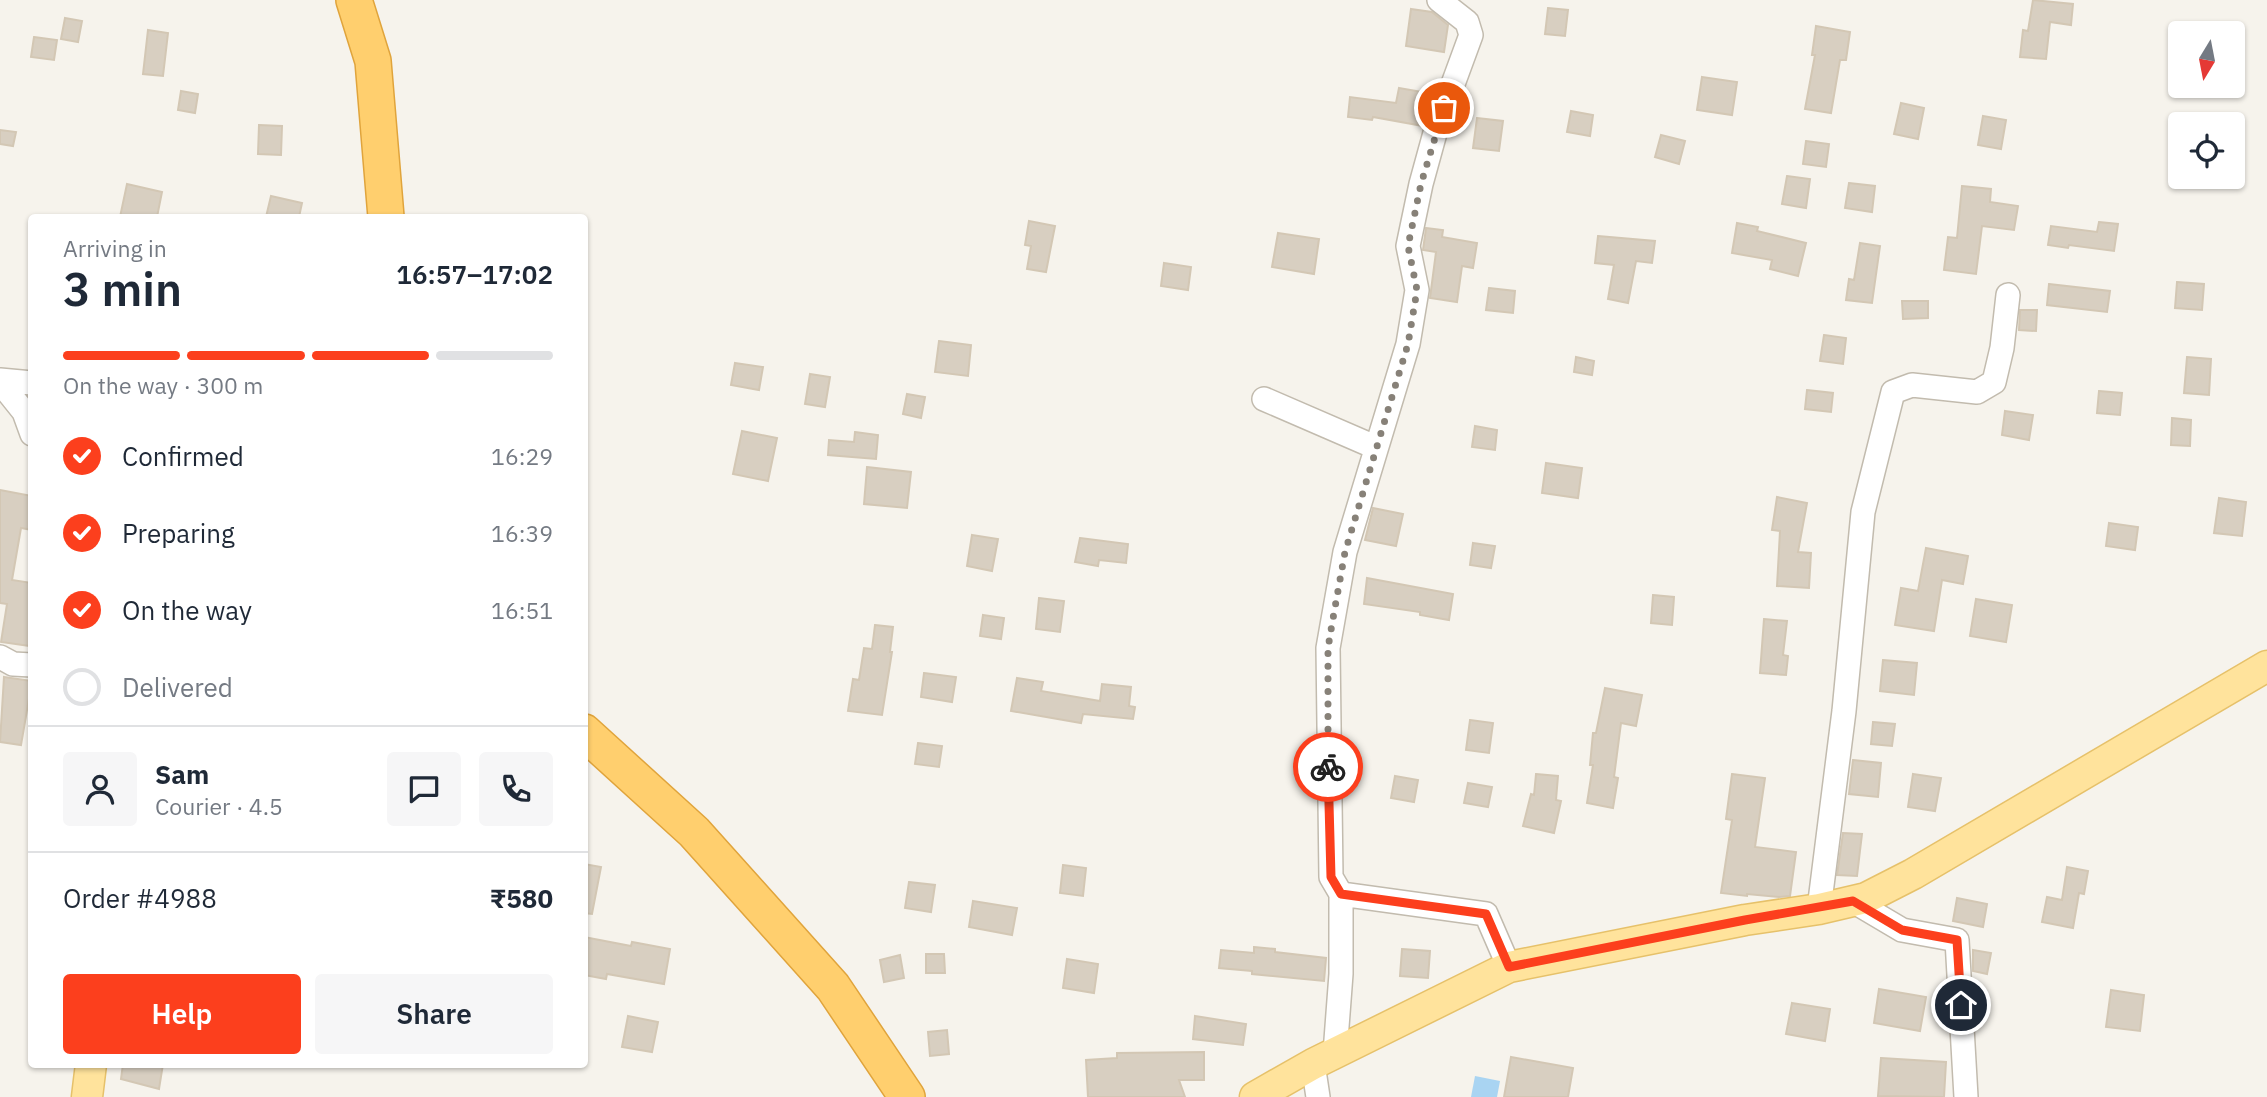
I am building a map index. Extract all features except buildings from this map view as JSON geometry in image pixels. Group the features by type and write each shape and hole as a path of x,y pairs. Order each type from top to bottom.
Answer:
{"highway":[{"path":"354,0 373,61 386,214"},
{"path":"588,736 694,832 833,987 907,1097"}],"main road":[{"path":"1255,1097 1324,1058 1509,967 1866,898 1913,874 2267,666"},
{"path":"87,1097 91,1068"}],"street":[{"path":"1318,1097 1341,974 1341,894 1331,877 1328,648 1345,552 1410,331 1417,290 1408,246 1421,184 1435,133 1471,35 1467,22 1439,0"},
{"path":"1819,909 1844,711 1863,512 1894,392 1912,385 1977,392 1994,383 2002,348 2008,295"},
{"path":"0,381 28,383"},
{"path":"0,381 24,412 28,423"},
{"path":"1264,399 1375,447"},
{"path":"0,657 13,664 28,665"},
{"path":"1341,894 1486,914 1509,967"},
{"path":"1853,901 1902,930 1957,940 1966,1097"}],"water":[{"path":"1475,1076 1500,1081 1497,1097 1471,1097"}],"way so far":[{"path":"1328,767 1328,648 1332,624 1345,552 1408,344 1417,290 1408,246 1421,184 1444,108"}],"route":[{"path":"1328,767 1331,877 1341,894 1486,914 1509,967 1853,901 1902,930 1957,940 1961,1005"}]}
